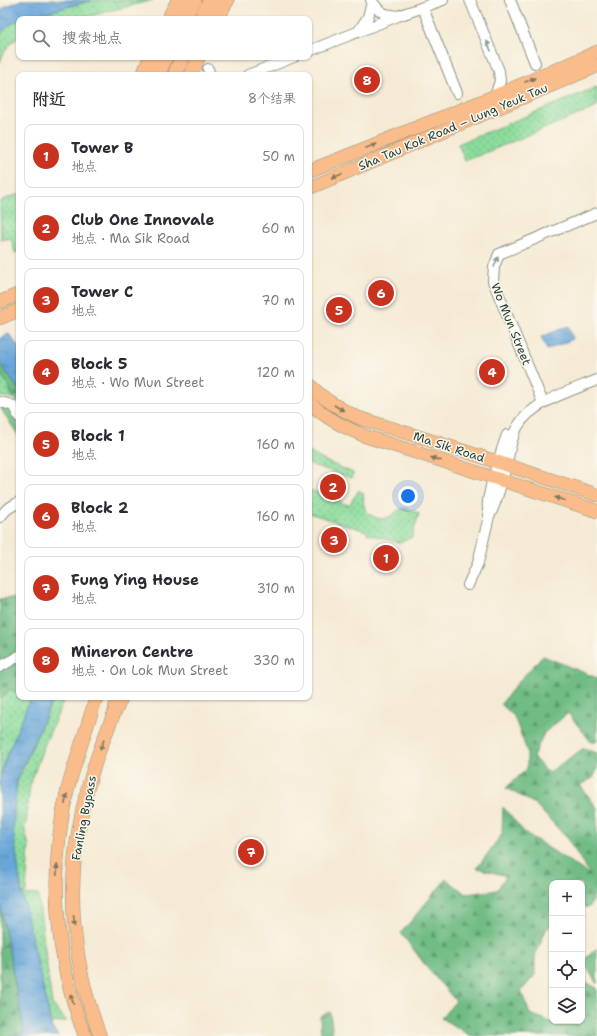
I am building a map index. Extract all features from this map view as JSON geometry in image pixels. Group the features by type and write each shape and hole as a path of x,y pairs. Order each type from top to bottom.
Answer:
{"highway":[{"path":"171,16 179,0"},
{"path":"185,16 194,0"},
{"path":"206,16 222,7"},
{"path":"145,72 150,60"},
{"path":"159,72 163,60"},
{"path":"176,72 181,60"}],"main road":[{"name":"Sha Tau Kok Road – Lung Yeuk Tau","path":"312,170 495,96 597,52"},
{"path":"192,72 198,60"},
{"name":"Sha Tau Kok Road – Lung Yeuk Tau","path":"312,187 597,66"},
{"path":"0,302 16,295"},
{"path":"0,318 16,311"},
{"name":"Ma Sik Road","path":"312,387 330,403 359,418 597,495"},
{"name":"Ma Sik Road","path":"312,405 329,418 360,434 597,511"},
{"name":"Fanling Bypass","path":"85,1036 73,1003 62,953 57,879 62,815 70,781 95,700"},
{"name":"Fanling Bypass","path":"100,1036 86,995 77,949 73,903 74,872 77,840 83,807 94,768 119,701"}],"street":[{"path":"312,50 443,0"},
{"path":"470,0 499,71 500,81 495,96"},
{"path":"510,0 535,63"},
{"path":"371,1 385,14 398,16"},
{"path":"358,32 368,17 371,1"},
{"path":"425,13 457,93"},
{"path":"256,72 286,60"},
{"name":"Wo Mun Street","path":"542,401 493,281 494,267 499,254 597,213"},
{"path":"542,401 597,376"},
{"path":"468,585 478,563 489,516 493,511 498,479 511,425 526,407 597,380"},
{"path":"0,402 12,404 16,411"},
{"path":"0,517 16,504"},
{"path":"0,667 16,658"}],"green space":[{"path":"93,0 153,0 90,16 33,16"},
{"path":"16,22 16,40 7,48 0,63 0,34 9,25"},
{"path":"597,87 597,107 465,161 458,144"},
{"path":"16,195 15,253 11,238 1,240 0,201"},
{"path":"0,363 16,386 16,402 8,385 0,371"},
{"path":"0,370 8,385 14,399 0,397"},
{"path":"3,407 15,417 16,432 1,409"},
{"path":"312,454 353,473 352,478 312,465"},
{"path":"359,490 363,493 365,509 370,515 380,519 389,517 403,509 408,509 419,513 412,537 400,543 368,534 366,531 312,514 312,491 339,498 341,503 349,505"},
{"path":"16,598 16,650 14,654 16,656 16,692 10,689 0,700 0,599"},
{"path":"543,656 597,678 597,741 592,743 568,713 544,733 533,757 548,773 584,748 597,753 597,770 593,778 580,785 597,808 597,889 589,907 585,907 585,880 549,880 549,927 546,930 535,956 535,975 521,991 530,1014 549,1021 549,1024 562,1026 563,1024 585,1024 585,982 597,988 597,1036 471,1036 441,1018 456,1001 429,970 401,933 446,879 466,894 497,890 506,876 477,868 502,834 503,807 524,832 590,875 568,839 535,804 506,788 527,769 527,751 514,716 501,704 519,681"},
{"path":"10,689 16,692 16,700 30,700 7,755 0,777 0,700"},
{"path":"53,700 64,700 43,748 30,785 26,825 24,827 29,846 26,892 22,894 11,831 17,782"},
{"path":"22,894 38,895 52,1004 66,1021 51,1023"},
{"path":"0,903 24,1032 12,1036 0,1036"},
{"path":"597,948 597,984 585,964 585,959"},
{"path":"330,1012 333,1036 321,1036 320,1016"}],"water":[{"path":"21,0 93,0 33,16 16,16 16,22 9,25 0,34 0,11 5,7"},
{"path":"568,326 573,339 547,350 541,337"},
{"path":"9,334 16,343 16,386 0,363 0,338"},
{"path":"30,700 53,700 17,779 13,830 22,894 52,1028 59,1036 12,1036 24,1032 0,903 0,777 7,755"}],"place":[{"name":"Mineron Centre","path":"367,80"},
{"name":"Block 2","path":"381,293"},
{"name":"Block 1","path":"339,310"},
{"name":"Block 5","path":"492,372"},
{"name":"Club One Innovale","path":"333,487"},
{"name":"Tower C","path":"334,540"},
{"name":"Tower B","path":"386,558"},
{"name":"Fung Ying House","path":"251,852"}]}
